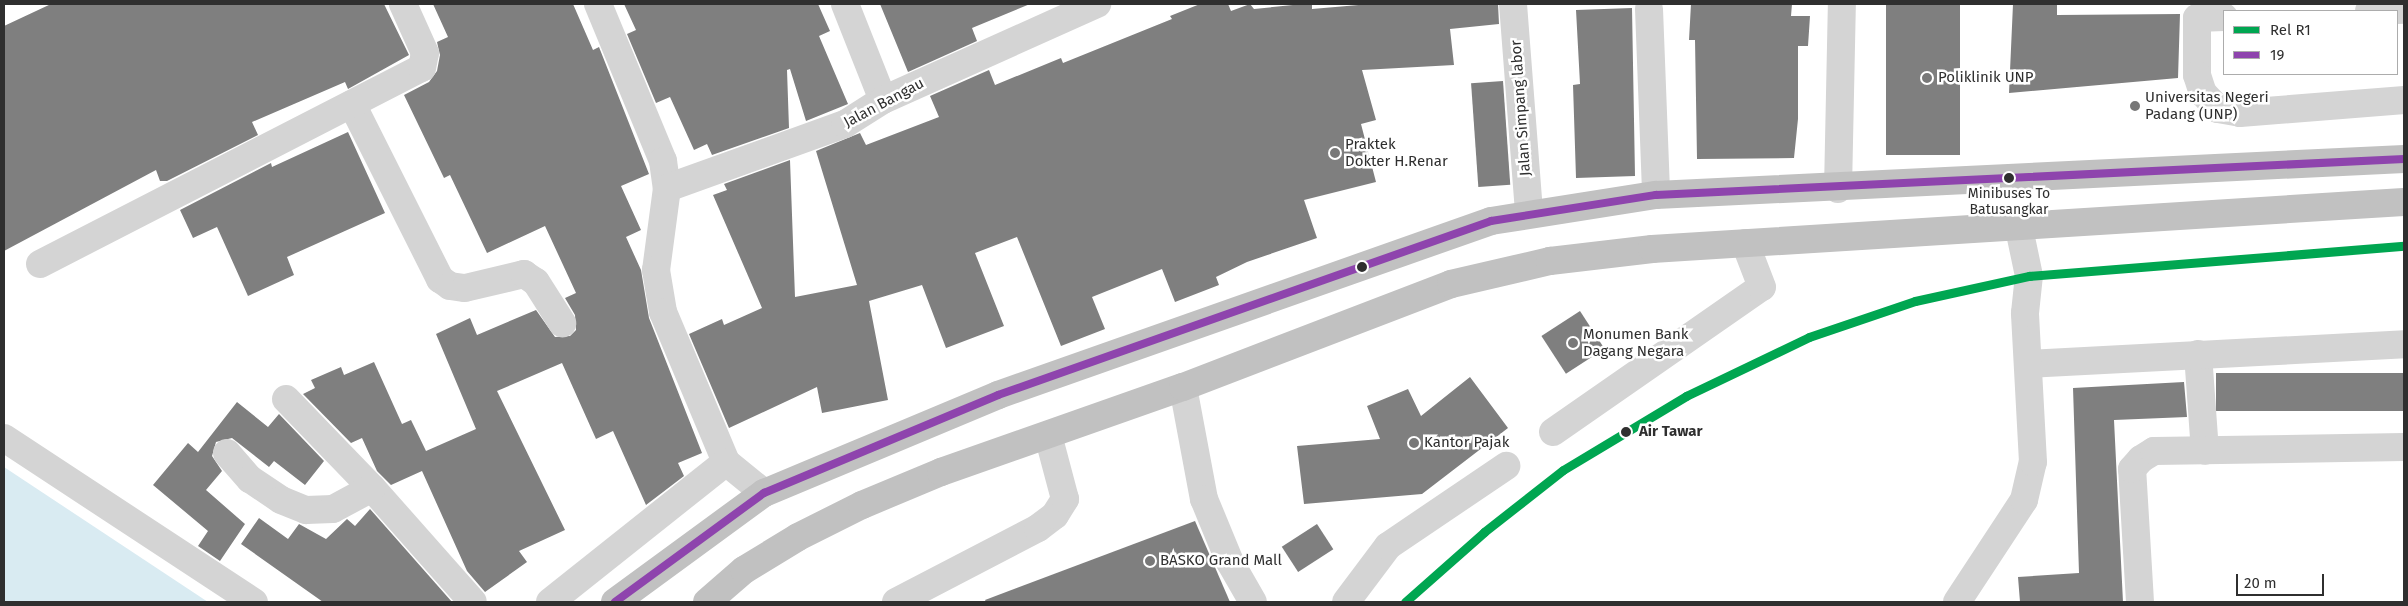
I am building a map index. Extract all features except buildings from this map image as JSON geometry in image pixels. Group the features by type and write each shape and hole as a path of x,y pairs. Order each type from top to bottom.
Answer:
{"highway":[{"path":"615,602 764,493 998,395 1426,242 1529,212 1656,195 1838,189 2404,159"},
{"path":"2367,162 2369,204"},
{"path":"707,602 744,570 798,537 862,505 1048,435 1184,388 1451,284 1550,262 1652,249 2019,228 2404,202"}],"street":[{"path":"40,264 422,68 424,53 403,4"},
{"path":"598,4 663,160 667,188 656,270 663,312 726,462 764,493"},
{"path":"844,4 883,100"},
{"name":"Jalan Bangau","path":"667,188 826,132 883,100 1095,4"},
{"name":"Jalan Simpang labor","path":"1513,4 1529,212"},
{"path":"1838,189 1842,4"},
{"path":"1649,9 1656,195"},
{"path":"2223,17 2197,18 2197,75 2203,93 2218,109 2240,113 2404,100"},
{"path":"352,104 440,278 456,288 524,274 536,282 562,323"},
{"path":"1957,602 2024,500 2034,462 2025,312 2028,276 2019,228"},
{"path":"1553,432 1762,287 1745,244"},
{"path":"2028,364 2404,344"},
{"path":"2198,354 2204,451"},
{"path":"1184,388 1204,499 1230,562 1253,602"},
{"path":"286,399 372,488 474,602"},
{"path":"896,602 1038,528 1055,515 1065,499 1048,435"},
{"path":"4,438 254,602"},
{"path":"2140,602 2132,469 2154,451 2404,447"},
{"path":"227,453 250,479 281,500 306,510 333,508 372,488"},
{"path":"550,602 726,462"},
{"path":"1346,602 1388,546 1506,466"}],"shaded area":[{"path":"4,467 208,602 4,602"}],"rail line":[{"name":"R1","path":"1405,602 1484,532 1563,470 1686,396 1809,337 1915,301 2029,276 2404,246"}],"transit line":[{"name":"19","path":"615,602 764,493 998,395 1491,221 1656,195 2404,159"}],"place":[{"name":"Poliklinik UNP","path":"1927,78"},
{"name":"Universitas Negeri Padang (UNP)","path":"2135,106"},
{"name":"Praktek Dokter H.Renar","path":"1335,153"},
{"name":"Minibuses To Batusangkar","path":"2009,178"},
{"name":"Monumen Bank Dagang Negara","path":"1573,343"},
{"name":"Air Tawar","path":"1626,432"},
{"name":"Kantor Pajak","path":"1414,443"},
{"name":"BASKO Grand Mall","path":"1150,561"}]}
